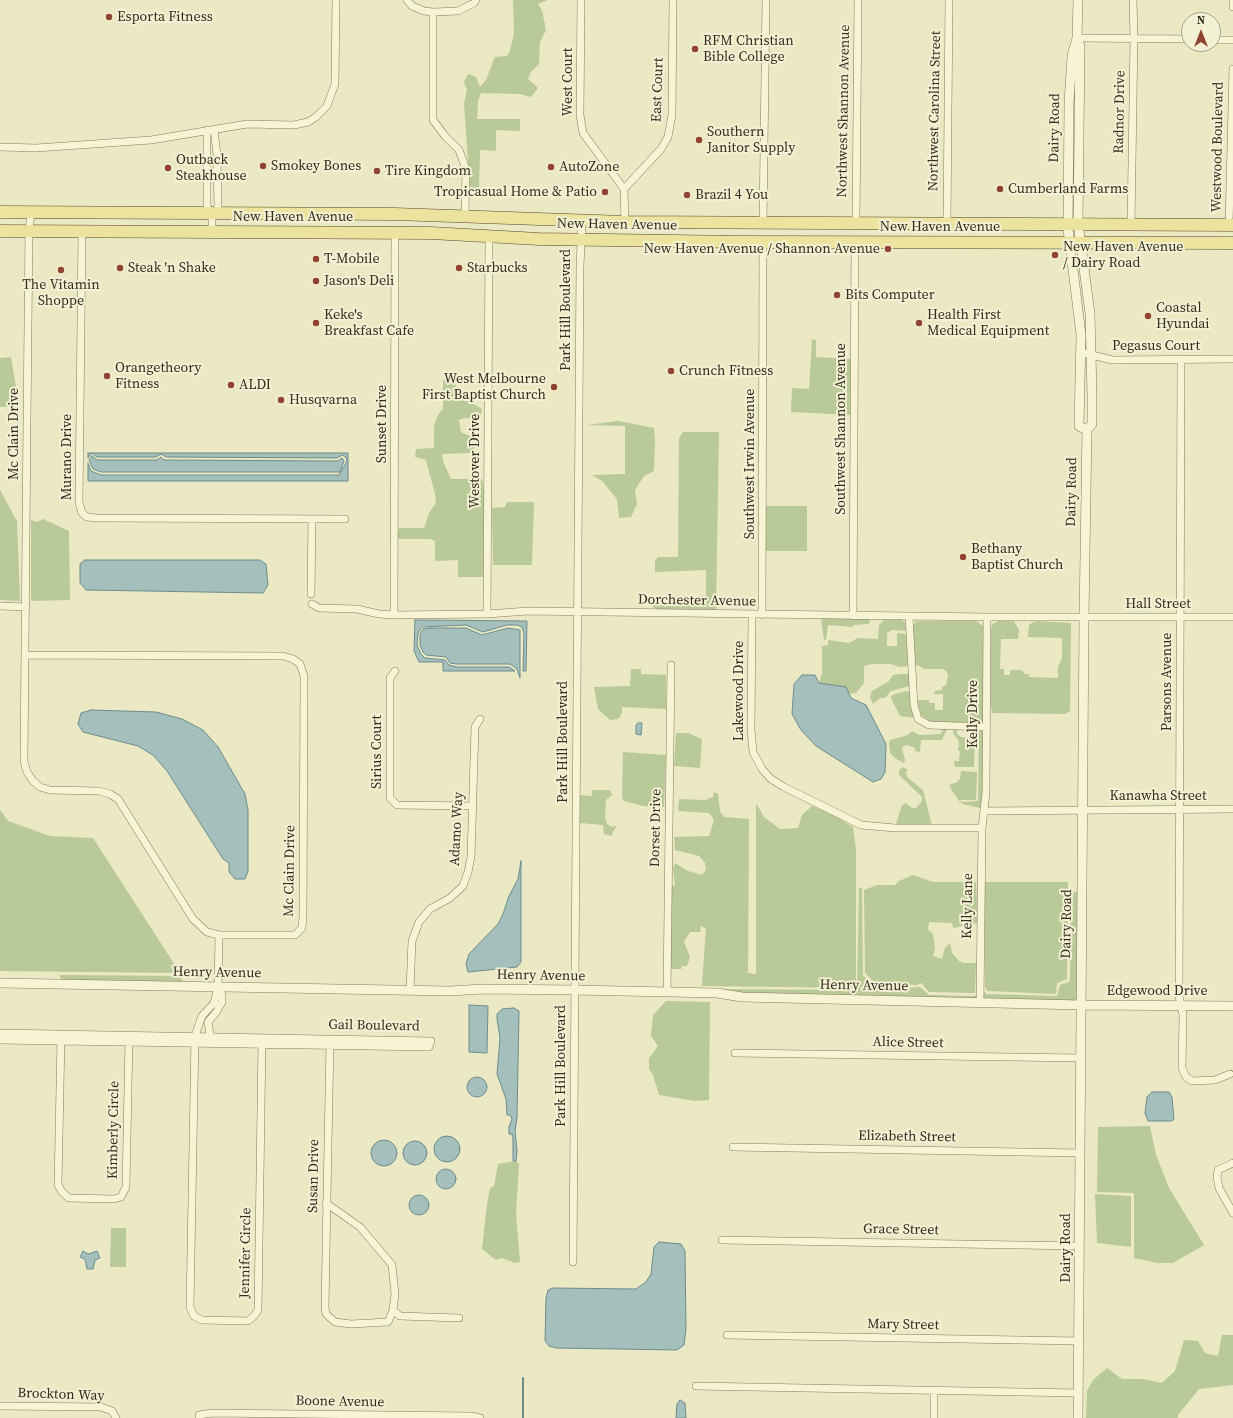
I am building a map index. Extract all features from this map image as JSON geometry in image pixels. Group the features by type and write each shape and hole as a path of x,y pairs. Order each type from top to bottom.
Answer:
{"main road":[{"name":"New Haven Avenue","path":"0,212 465,216 625,222 1073,223 1231,225"},
{"path":"431,233 451,228 465,216"},
{"path":"489,236 501,224 518,219"},
{"path":"740,242 761,229 763,223"},
{"path":"764,241 774,230 793,223"},
{"path":"828,242 845,235 856,223"},
{"path":"948,242 951,234 976,223"},
{"path":"1196,243 1217,237 1226,231 1231,225"},
{"name":"New Haven Avenue","path":"0,231 431,233 580,240 740,242 1233,243"}],"street":[{"path":"0,147 36,148 144,141 247,124 297,124 308,122 327,106 335,84 336,0"},
{"path":"407,0 412,6 424,11 433,12 458,11 474,3 476,0"},
{"name":"West Court","path":"581,0 580,115 583,133 624,189"},
{"name":"East Court","path":"624,189 662,149 668,137 672,115 673,0"},
{"path":"763,223 766,0"},
{"name":"Northwest Shannon Avenue","path":"856,223 858,0"},
{"name":"Northwest Carolina Street","path":"947,223 949,0"},
{"name":"Dairy Road","path":"1078,0 1077,38 1080,46 1073,223 1090,314 1092,424 1087,430 1084,617 1078,1418"},
{"name":"Radnor Drive","path":"1131,224 1134,39 1133,0"},
{"path":"1233,0 1233,7"},
{"path":"433,12 434,120 445,136 459,150 466,169 465,216"},
{"path":"1077,38 1181,40"},
{"path":"1221,40 1233,40"},
{"name":"Westwood Boulevard","path":"1231,225 1233,69"},
{"path":"210,130 207,205 208,209 212,213 212,232"},
{"path":"210,130 217,155 218,208 212,213"},
{"path":"624,189 625,222"},
{"name":"Mc Clain Drive","path":"26,656 283,656 294,659 300,664 304,676 302,928 295,935 219,935 207,932 193,919 118,799 110,794 99,791 50,790 40,787 33,781 27,772 24,761 29,231 31,212"},
{"name":"Park Hill Boulevard","path":"573,1262 580,240 582,221"},
{"name":"Murano Drive","path":"82,232 79,502 82,513 87,517 96,518 345,519"},
{"name":"Sunset Drive","path":"394,615 395,233"},
{"name":"Westover Drive","path":"487,614 489,236"},
{"name":"Southwest Irwin Avenue","path":"762,615 764,241"},
{"name":"Southwest Shannon Avenue","path":"853,616 854,242"},
{"name":"Dairy Road","path":"1076,243 1081,335 1079,426 1087,430"},
{"name":"Pegasus Court","path":"1080,352 1091,356 1112,360 1233,359"},
{"name":"Parsons Avenue","path":"1180,359 1180,1005 1183,1014 1182,1068 1186,1077 1192,1081 1200,1082 1215,1080 1230,1074"},
{"path":"311,594 312,519"},
{"name":"Dorchester Avenue","path":"312,604 319,608 357,609 378,614 394,615 487,614 528,611 752,615 1084,617"},
{"path":"0,606 26,607"},
{"name":"Lakewood Drive","path":"752,615 751,729 753,752 762,769 772,779 784,787 861,824 895,828 982,828"},
{"path":"909,616 914,705 918,719 929,725 986,727"},
{"name":"Kelly Drive","path":"984,810 987,617"},
{"name":"Hall Street","path":"1084,617 1233,617"},
{"name":"Dorset Drive","path":"667,992 671,665"},
{"name":"Sirius Court","path":"395,671 390,678 390,798 398,805 472,806"},
{"name":"Adamo Way","path":"410,990 412,941 419,922 430,909 450,898 463,886 468,872 471,857 475,727 480,719"},
{"name":"Kanawha Street","path":"984,810 1233,809"},
{"name":"Kelly Lane","path":"980,1002 982,828 984,810"},
{"path":"210,1040 208,1022 218,1011 222,1002 222,995 218,987 219,935"},
{"name":"Henry Avenue","path":"0,983 410,990 575,990 717,993 742,997 1081,1005"},
{"name":"Jennifer Circle","path":"218,987 214,1003 202,1016 195,1036 190,1307 194,1316 202,1320 248,1320 254,1316 258,1310 262,1041"},
{"name":"Edgewood Drive","path":"1081,1005 1233,1006"},
{"name":"Gail Boulevard","path":"0,1032 129,1042 195,1044 210,1040"},
{"name":"Gail Boulevard","path":"0,1040 129,1034 195,1036 210,1040 262,1041 330,1046 429,1048 431,1041 330,1038 262,1041"},
{"name":"Kimberly Circle","path":"61,1037 58,1186 69,1198 106,1199 121,1197 126,1186 129,1034"},
{"name":"Susan Drive","path":"330,1038 326,1203 326,1314 335,1322 359,1324 388,1322 392,1310"},
{"name":"Alice Street","path":"735,1053 1080,1058"},
{"name":"Elizabeth Street","path":"733,1147 1080,1153"},
{"path":"1233,1163 1218,1170 1219,1188 1233,1213"},
{"path":"326,1203 360,1227 392,1265 395,1294 392,1310 400,1316 459,1318"},
{"name":"Grace Street","path":"722,1240 1079,1246"},
{"name":"Mary Street","path":"727,1335 1079,1341"},
{"path":"696,1386 934,1391 1078,1392"},
{"path":"934,1391 934,1418"},
{"name":"Brockton Way","path":"0,1406 101,1407 112,1411 116,1418"},
{"name":"Boone Avenue","path":"199,1417 212,1413 267,1416 471,1416 480,1418"}],"green space":[{"path":"513,0 548,0 538,4 542,10 546,30 540,42 539,64 531,72 528,79 538,88 531,97 519,94 481,93 478,101 477,119 520,119 520,131 496,130 496,151 480,150 479,189 470,189 464,103 467,90 464,82 468,74 476,77 480,87 486,80 495,57 507,56 510,51 514,33"},
{"path":"812,339 816,340 816,357 853,359 851,415 791,412 792,388 809,389"},
{"path":"11,357 19,406 0,407 0,358"},
{"path":"443,380 453,380 461,397 482,409 480,418 465,418 459,420 461,432 472,437 475,447 471,453 442,454 443,461 451,479 482,479 485,497 485,577 458,577 458,560 435,561 435,541 430,539 399,539 397,535 399,528 424,528 429,513 436,503 426,460 415,457 416,449 434,448 434,426 438,415 443,409"},
{"path":"618,421 654,428 655,441 654,471 644,476 635,490 637,504 631,517 619,518 617,499 602,481 592,475 625,474 625,426 587,425"},
{"path":"683,432 719,432 716,610 656,609 647,598 648,596 706,596 706,570 655,572 655,561 658,557 678,557 679,438"},
{"path":"0,490 17,521 20,601 0,600"},
{"path":"507,502 534,502 532,565 493,565 492,508 505,507"},
{"path":"766,506 807,506 807,551 766,551"},
{"path":"43,519 69,531 70,600 31,601 31,520 37,522"},
{"path":"821,618 870,620 869,624 853,625 853,627 828,625 826,640 824,640"},
{"path":"884,620 902,620 905,623 906,631 892,630 887,633 887,646 897,646 897,633 906,634 908,666 900,667 891,664 872,664 864,666 864,683 856,693 849,694 845,687 819,683 822,673 822,646 828,645 828,640 849,643 858,638 878,639 879,625"},
{"path":"916,621 976,621 983,626 983,723 942,723 930,721 921,715 918,706 919,700 929,700 929,703 935,703 935,710 943,710 943,694 934,694 935,691 942,690 942,687 946,685 948,676 947,672 943,669 925,669 915,664 913,626"},
{"path":"999,621 1014,621 1019,630 1018,639 1001,639 1000,669 1004,669 1004,675 1010,675 1010,670 1019,670 1023,671 1024,674 1029,674 1029,677 1058,678 1058,667 1062,658 1062,638 1028,637 1029,625 1037,621 1071,623 1070,711 1065,714 992,713 990,698 991,629 992,624"},
{"path":"631,669 641,669 641,674 666,675 666,709 622,707 622,713 618,719 610,720 598,709 594,687 630,686"},
{"path":"909,674 910,686 891,691 885,698 880,698 873,704 870,697 872,691 888,682 893,675"},
{"path":"906,691 911,692 915,718 900,716 891,698 892,695"},
{"path":"941,728 947,729 942,740 921,740 920,752 915,751 915,748 907,745 903,746 904,763 896,759 890,753 890,740 908,735 912,731 919,735 940,734 943,731"},
{"path":"954,728 957,728 957,734 961,737 975,738 974,767 955,767 954,761 959,761 960,751 958,751 959,741 953,733"},
{"path":"979,730 984,732 982,808 963,804 959,801 951,789 950,784 956,783 960,779 961,771 977,772 976,800 959,800 962,802 978,801"},
{"path":"676,733 688,733 702,739 700,768 674,766"},
{"path":"623,752 666,755 664,807 643,806 624,801 622,798"},
{"path":"902,767 908,770 906,772 907,777 923,790 932,826 896,824 902,805 906,803 912,808 916,808 922,801 922,797 899,775 899,771"},
{"path":"592,790 610,790 612,795 606,800 605,818 607,824 613,827 617,825 611,836 604,834 603,825 580,823 579,795 592,796"},
{"path":"714,792 718,794 720,811 724,817 749,819 748,973 756,974 756,803 764,817 780,829 798,828 802,815 812,806 827,811 853,827 856,849 856,988 702,986 706,928 700,926 701,932 690,932 684,942 690,957 687,966 682,966 681,969 670,969 670,887 675,885 673,869 675,863 688,871 702,875 706,870 705,863 699,856 675,850 674,837 709,836 714,820 709,813 678,811 679,799 705,800 713,797"},
{"path":"0,810 8,821 50,836 93,838 180,973 0,971"},
{"path":"913,875 933,882 976,882 978,923 953,928 952,923 929,922 928,930 933,934 935,949 933,956 942,959 945,948 950,943 952,953 959,961 964,963 976,963 975,993 929,992 921,983 917,985 893,984 883,986 875,983 865,973 864,890 877,885 895,885 899,881"},
{"path":"985,882 1068,882 1067,979 1057,983 1056,994 987,991 985,986"},
{"path":"859,888 862,888 863,975 873,985 883,989 920,987 929,995 975,996 982,987 986,994 1057,996 1060,985 1069,982 1070,979 1071,892 1077,892 1077,1001 743,994 713,989 857,990"},
{"path":"59,975 180,976 184,983 62,980"},
{"path":"666,1001 710,1002 709,1100 695,1101 659,1095 653,1075 649,1069 649,1058 658,1046 651,1036 653,1015"},
{"path":"1150,1126 1156,1155 1169,1188 1204,1245 1173,1263 1157,1263 1134,1258 1134,1193 1097,1192 1098,1127"},
{"path":"516,1161 519,1164 516,1214 520,1262 515,1263 502,1258 496,1260 482,1249 490,1188 494,1186 498,1164"},
{"path":"1095,1194 1131,1196 1131,1247 1097,1243"},
{"path":"111,1228 126,1228 126,1267 110,1267"},
{"path":"1222,1335 1233,1335 1233,1385 1199,1389 1178,1415 1178,1418 1086,1418 1087,1391 1093,1380 1107,1368 1122,1379 1142,1379 1162,1383 1175,1371 1184,1340 1198,1341 1205,1353 1218,1356"}],"water":[{"path":"92,453 348,453 348,481 88,481 88,463 91,471 101,475 339,475 347,461 346,457 342,455 337,458 166,457 161,454 156,457 97,457"},
{"path":"92,456 97,460 157,460 161,457 164,460 338,461 342,458 344,461 340,472 101,472 93,469 89,460"},
{"path":"85,560 260,560 266,564 268,585 263,593 86,590 80,583 80,564"},
{"path":"415,620 527,621 526,671 523,671 524,634 522,627 517,625 507,625 483,632 466,625 422,627 418,633 417,645 421,654 425,658 445,660 449,665 457,667 509,667 515,671 443,671 443,662 419,662 414,651"},
{"path":"466,628 482,635 508,628 520,630 520,678 517,669 510,664 457,664 450,663 446,657 426,655 420,645 420,634 423,629"},
{"path":"802,675 815,675 819,683 846,687 851,698 866,705 886,744 885,772 881,779 873,782 816,746 801,730 792,714 794,684"},
{"path":"91,710 156,712 182,719 203,730 218,747 245,794 248,810 248,871 245,879 235,879 229,872 229,863 223,859 167,771 153,755 138,746 83,732 78,724 81,713"},
{"path":"638,723 642,723 641,735 636,734 636,725"},
{"path":"521,861 521,962 517,967 468,972 466,964 469,954 498,924 509,896 518,879"},
{"path":"469,1005 488,1006 487,1053 469,1052"},
{"path":"514,1008 519,1011 517,1118 515,1131 517,1151 516,1161 513,1161 512,1134 509,1134 509,1127 512,1119 510,1115 507,1115 506,1099 497,1074 500,1038 497,1014 502,1009"},
{"path":"477,1077 484,1080 487,1087 484,1094 477,1097 470,1094 467,1087 470,1080"},
{"path":"1152,1092 1169,1092 1172,1097 1174,1119 1172,1121 1148,1121 1145,1113 1147,1097"},
{"path":"447,1136 456,1140 460,1149 456,1158 447,1162 438,1158 434,1149 438,1140"},
{"path":"384,1140 393,1144 397,1153 393,1162 384,1166 375,1162 371,1153 375,1144"},
{"path":"415,1141 420,1142 426,1148 426,1158 420,1164 415,1165 410,1164 404,1158 403,1153 404,1148 410,1142"},
{"path":"442,1169 450,1169 456,1175 456,1183 450,1189 442,1189 436,1183 436,1175"},
{"path":"419,1195 426,1198 429,1205 426,1212 419,1215 412,1212 409,1205 412,1198"},
{"path":"659,1242 681,1244 685,1251 686,1329 684,1345 677,1350 556,1348 549,1346 545,1341 546,1298 548,1290 553,1288 636,1289 646,1282 651,1274 654,1247"},
{"path":"83,1251 88,1254 97,1251 100,1258 95,1260 93,1269 87,1269 85,1259 80,1257"},
{"path":"680,1400 685,1403 686,1418 676,1418 677,1404"}],"waterway":[{"path":"523,1378 523,1418"}],"place":[{"name":"Esporta Fitness","path":"109,17"},
{"name":"RFM Christian Bible College","path":"695,49"},
{"name":"Southern Janitor Supply","path":"699,140"},
{"name":"Smokey Bones","path":"263,166"},
{"name":"AutoZone","path":"551,167"},
{"name":"Outback Steakhouse","path":"168,168"},
{"name":"Tire Kingdom","path":"377,171"},
{"name":"Cumberland Farms","path":"1000,189"},
{"name":"Tropicasual Home & Patio","path":"605,192"},
{"name":"Brazil 4 You","path":"687,195"},
{"name":"New Haven Avenue / Shannon Avenue","path":"888,249"},
{"name":"New Haven Avenue / Dairy Road","path":"1055,255"},
{"name":"T-Mobile","path":"316,259"},
{"name":"Steak 'n Shake","path":"120,268"},
{"name":"Starbucks","path":"459,268"},
{"name":"The Vitamin Shoppe","path":"61,270"},
{"name":"Jason's Deli","path":"316,281"},
{"name":"Bits Computer","path":"837,295"},
{"name":"Coastal Hyundai","path":"1148,316"},
{"name":"Keke's Breakfast Cafe","path":"316,323"},
{"name":"Health First Medical Equipment","path":"919,323"},
{"name":"Crunch Fitness","path":"671,371"},
{"name":"Orangetheory Fitness","path":"107,376"},
{"name":"ALDI","path":"231,385"},
{"name":"West Melbourne First Baptist Church","path":"554,387"},
{"name":"Husqvarna","path":"281,400"},
{"name":"Bethany Baptist Church","path":"963,557"}]}
